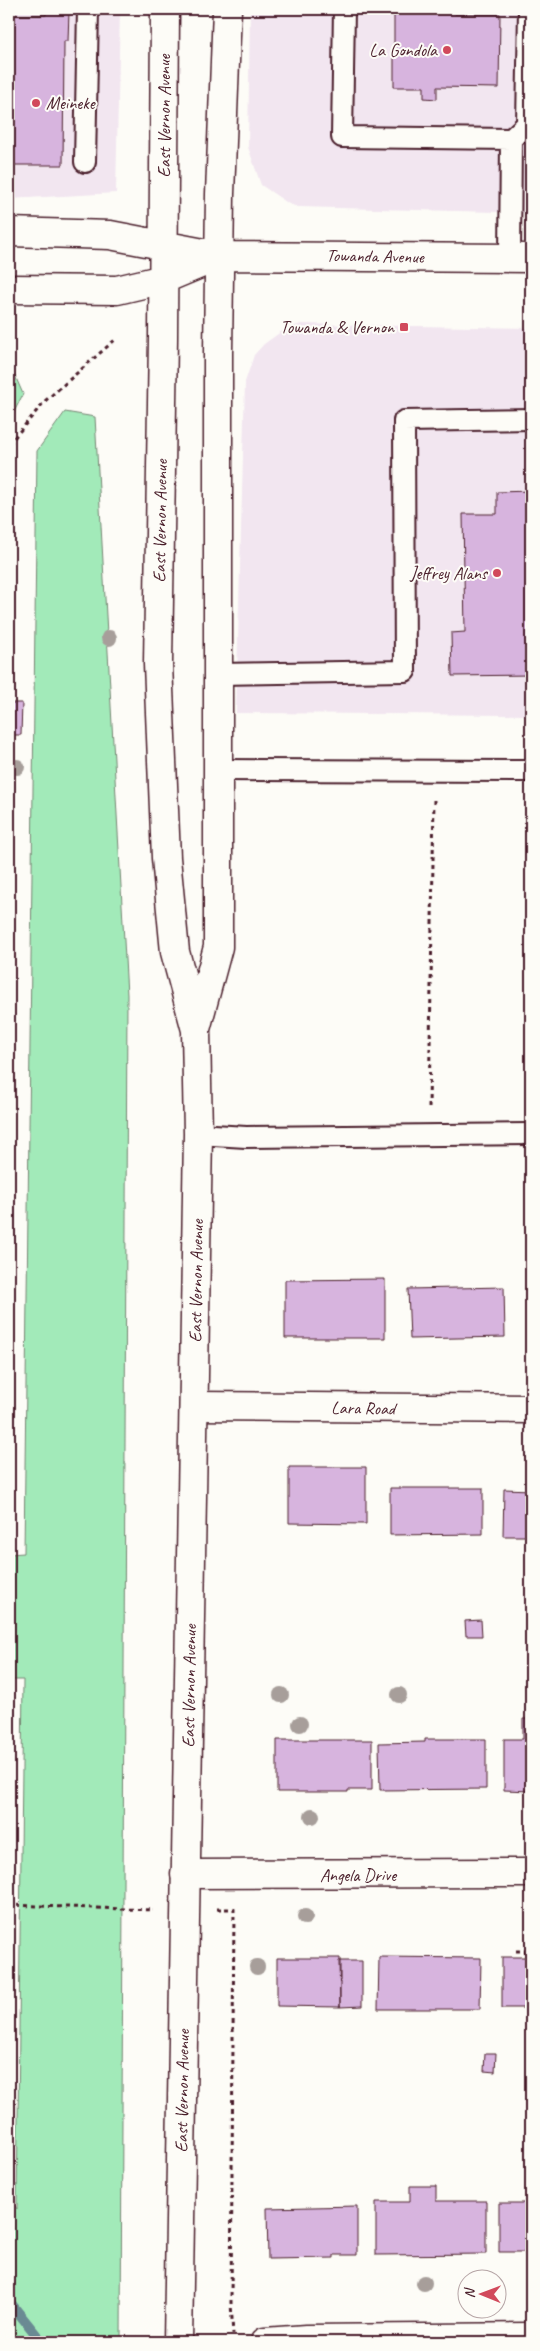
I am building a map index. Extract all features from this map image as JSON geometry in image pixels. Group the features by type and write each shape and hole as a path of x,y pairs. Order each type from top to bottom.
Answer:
{"main road":[{"name":"East Vernon Avenue","path":"165,9 164,279 158,664 163,799 175,952 196,1030 198,1134 195,1406 178,2342"},
{"name":"East Vernon Avenue","path":"196,1030 218,947 220,256 227,9"},
{"path":"9,232 110,235 220,256"},
{"path":"9,288 118,290 164,279 220,256"},
{"name":"Towanda Avenue","path":"220,256 520,258"},
{"name":"Lara Road","path":"195,1406 531,1409"},
{"name":"Angela Drive","path":"185,1874 531,1873"},
{"path":"264,2342 306,2339 531,2337"}],"lane":[{"path":"85,162 88,9"},
{"path":"344,9 342,137 511,139 526,124 528,9"},
{"path":"511,139 520,258"},
{"path":"219,674 404,671 404,421 531,419"},
{"path":"219,770 531,771"},
{"path":"198,1134 246,1137 531,1134"}],"path":[{"path":"9,444 45,401 116,339"},
{"path":"428,1134 434,771"},
{"path":"9,1648 12,1653 9,1655"},
{"path":"9,1905 148,1910"},
{"path":"233,2342 231,2303 234,1909"},
{"path":"516,1951 531,1951"}],"shaded area":[{"path":"9,9 120,9 116,193 9,199"},
{"path":"250,9 531,9 531,213 298,207 289,204 261,185 248,147"},
{"path":"301,324 531,328 531,715 236,713 245,382 254,355 264,344 285,329"}],"green space":[{"path":"9,362 23,394 9,422"},
{"path":"65,412 95,417 127,995 121,2342 9,2342 9,2198 17,2209 23,1680 9,1680 9,1554 24,1553 37,451"}],"building":[{"name":"La Gondola","path":"428,9 455,9 455,14 500,14 499,88 437,87 437,99 424,98 424,87 394,87 394,13 428,13"},
{"name":"Meineke","path":"46,11 69,11 68,41 64,41 63,165 9,165 9,15 46,15"},
{"name":"Jeffrey Alans","path":"531,491 531,675 452,676 451,633 465,632 463,514 497,514 497,492"},
{"path":"9,703 22,703 21,735 9,735"},
{"path":"531,1271 531,1336 530,1336"},
{"path":"385,1279 385,1338 285,1338 285,1280"},
{"path":"504,1287 505,1337 410,1339 408,1289"},
{"path":"289,1467 366,1467 366,1524 289,1523"},
{"path":"390,1488 483,1488 483,1534 390,1535"},
{"path":"504,1489 531,1490 531,1536 503,1536"},
{"path":"481,1620 482,1636 466,1636 465,1621"},
{"path":"523,1719 531,1719 531,1791 504,1790 504,1739 523,1739"},
{"path":"425,1739 486,1739 486,1789 380,1790 379,1743 425,1742"},
{"path":"277,1740 372,1740 372,1790 277,1792"},
{"path":"379,1957 481,1958 480,2009 378,2009"},
{"path":"502,1957 531,1957 531,2008 502,2008"},
{"path":"277,1958 340,1958 340,2007 277,2006"},
{"path":"339,1961 362,1961 362,2006 340,2007"},
{"path":"485,2053 496,2053 495,2072 484,2071"},
{"path":"410,2186 436,2186 436,2201 486,2201 486,2254 376,2255 376,2202 410,2202"},
{"path":"499,2203 531,2203 531,2252 499,2252"},
{"path":"357,2206 357,2255 334,2255 334,2258 268,2259 267,2208"}],"waterway":[{"path":"9,2301 42,2342"}],"place":[{"name":"La Gondola","path":"447,50"},
{"name":"Meineke","path":"36,103"},
{"name":"Towanda & Vernon","path":"404,327"},
{"name":"Jeffrey Alans","path":"497,573"}]}
